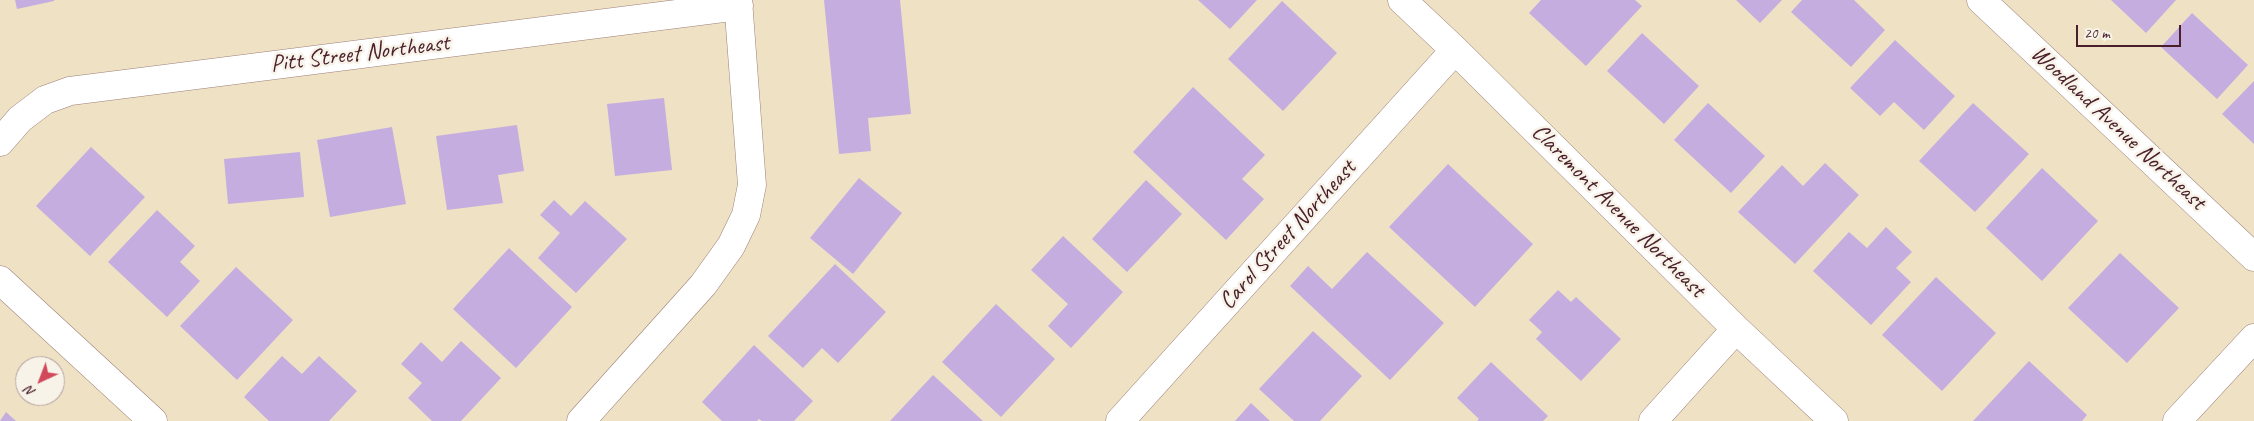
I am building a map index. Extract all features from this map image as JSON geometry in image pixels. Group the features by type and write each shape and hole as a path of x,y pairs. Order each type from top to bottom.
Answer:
{"street":[{"name":"Claremont Avenue Northeast","path":"1402,0 1455,50 1736,329 1834,421"},
{"name":"Woodland Avenue Northeast","path":"1981,0 2254,257"},
{"name":"Pitt Street Northeast","path":"0,142 20,119 45,100 70,90 738,3"},
{"path":"580,421 703,286 731,246 746,215 752,186 738,3"},
{"name":"Carol Street Northeast","path":"1120,421 1455,50"},
{"path":"0,280 153,421"},
{"path":"1653,421 1736,329"},
{"path":"2177,421 2254,338"}],"building":[{"path":"15,0 54,0 54,1 17,9"},
{"path":"824,0 900,0 911,114 868,118 871,151 839,154"},
{"path":"1198,0 1257,0 1230,29"},
{"path":"1541,0 1635,0 1642,6 1586,66 1529,13"},
{"path":"1736,0 1782,0 1760,23"},
{"path":"1802,0 1854,0 1885,30 1851,67 1791,12"},
{"path":"2111,0 2176,0 2146,33"},
{"path":"1282,1 1337,53 1283,111 1228,59"},
{"path":"2192,13 2248,65 2217,99 2161,47"},
{"path":"1642,33 1699,86 1664,124 1607,71"},
{"path":"1895,40 1955,96 1924,130 1894,102 1880,116 1850,88"},
{"path":"2254,81 2254,144 2222,114"},
{"path":"1193,87 1265,155 1242,179 1264,199 1226,240 1133,152"},
{"path":"664,98 672,170 615,176 607,104"},
{"path":"1708,103 1765,156 1731,193 1674,140"},
{"path":"1973,103 2029,154 1975,212 1919,161"},
{"path":"517,125 524,171 498,175 503,203 447,210 436,136"},
{"path":"392,127 406,204 330,217 317,140"},
{"path":"91,147 145,197 90,256 36,206"},
{"path":"300,152 304,197 228,204 224,159"},
{"path":"1825,163 1859,195 1795,264 1738,212 1782,165 1803,186"},
{"path":"1448,164 1533,244 1475,307 1389,227"},
{"path":"2042,168 2098,221 2042,281 1986,228"},
{"path":"859,178 902,213 853,274 810,238"},
{"path":"1146,180 1182,214 1127,272 1092,239"},
{"path":"554,200 571,216 585,201 627,239 576,293 538,258 560,233 540,215"},
{"path":"157,210 195,246 180,262 200,281 167,317 108,262"},
{"path":"1886,227 1912,252 1896,268 1911,282 1871,325 1813,271 1849,232 1867,248"},
{"path":"1063,236 1123,292 1071,348 1048,326 1068,304 1031,270"},
{"path":"509,248 572,307 516,368 453,309"},
{"path":"1367,252 1444,323 1390,380 1290,286 1308,266 1332,289"},
{"path":"2120,253 2179,308 2127,363 2068,308"},
{"path":"835,264 886,312 838,363 822,348 803,368 768,336"},
{"path":"236,267 293,320 237,380 180,326"},
{"path":"1936,277 1996,333 1942,391 1882,335"},
{"path":"1558,290 1571,302 1576,297 1621,339 1581,381 1536,339 1542,332 1529,320"},
{"path":"996,304 1055,359 1001,417 942,362"},
{"path":"1313,331 1362,376 1320,421 1294,421 1259,389"},
{"path":"461,341 501,378 461,421 432,421 408,398 422,383 401,364 421,342 442,362"},
{"path":"754,345 813,401 794,421 762,421 759,419 757,421 722,421 702,402"},
{"path":"282,356 302,374 319,356 357,391 329,421 269,421 244,397"},
{"path":"2029,361 2087,415 2082,421 1973,421"},
{"path":"1491,362 1548,416 1543,421 1477,421 1479,419 1457,398"},
{"path":"933,375 983,421 890,421"},
{"path":"1251,403 1270,421 1235,421"},
{"path":"6,412 16,421 0,421"}]}
